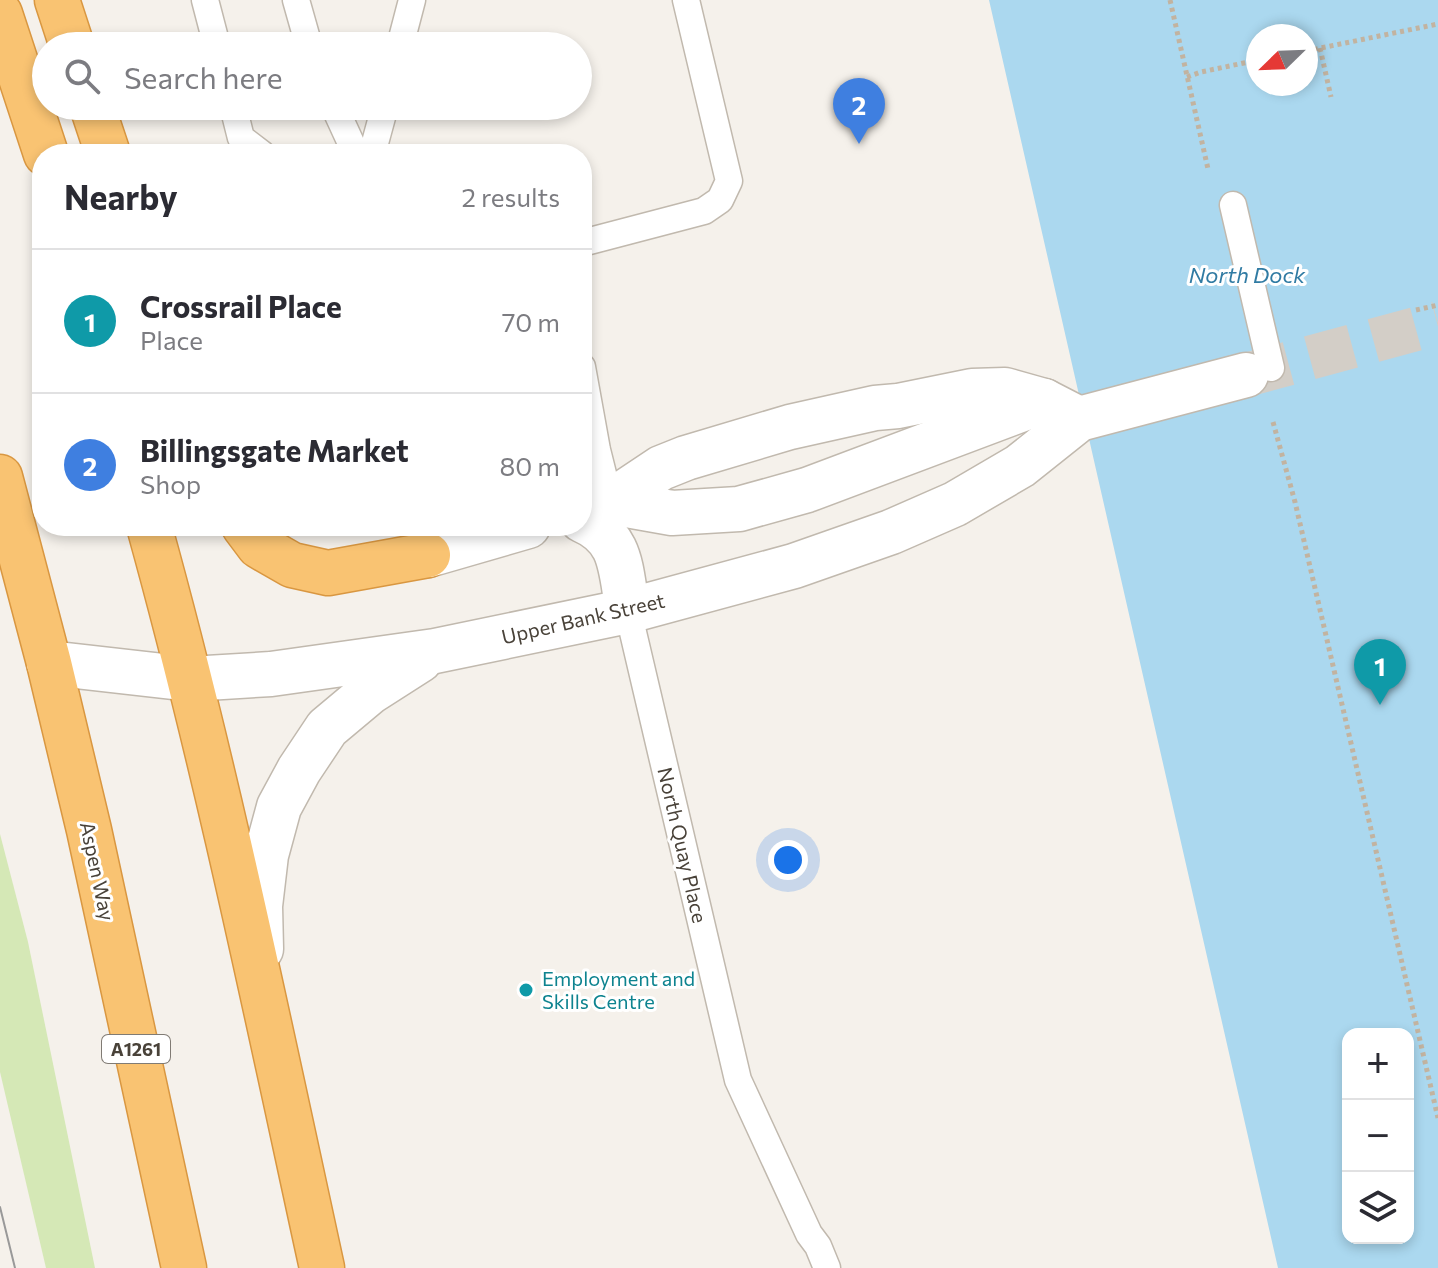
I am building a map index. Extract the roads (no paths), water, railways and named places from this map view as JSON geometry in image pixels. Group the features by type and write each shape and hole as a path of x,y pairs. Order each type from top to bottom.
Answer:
{"highway":[{"path":"57,0 67,32"},
{"path":"0,14 32,111"},
{"path":"35,120 43,144"},
{"path":"97,120 105,144"},
{"name":"Aspen Way","path":"0,477 89,830 184,1268"},
{"path":"152,536 190,679 236,873 322,1268"},
{"path":"252,536 259,546 292,565 328,573 428,555"}],"street":[{"path":"592,511 672,513 739,509 1061,410 1258,372"},
{"path":"592,510 661,468 686,458 790,427 875,408 972,391 1005,390 1061,410"},
{"name":"Upper Bank Street","path":"49,663 190,679 271,674 435,651 628,611 794,566 891,532 955,504 1020,466 1061,410"},
{"path":"592,514 595,525 616,550 628,611"},
{"path":"428,555 494,536"},
{"path":"266,1014 260,906 266,855 279,807 327,728 370,692 435,651"}],"lane":[{"path":"205,0 213,32"},
{"path":"296,0 305,32"},
{"path":"592,240 704,211 720,200 729,181 686,0"},
{"path":"406,32 419,2"},
{"path":"236,120 241,138 249,144"},
{"path":"340,120 351,144"},
{"path":"375,144 381,120"},
{"path":"1233,205 1258,372"},
{"path":"592,422 597,450 592,501"},
{"name":"North Quay Place","path":"628,611 738,1080 827,1268"}],"water":[{"name":"North Dock","path":"989,0 1438,0 1438,1268 1278,1268"}],"tunnel":[{"path":"1246,375 1438,323"}],"tram line":[{"path":"0,1207 15,1268"}],"place":[{"name":"Billingsgate Market","path":"859,144"},
{"name":"Crossrail Place","path":"1380,705"},
{"name":"Employment and Skills Centre","path":"526,990"}]}
